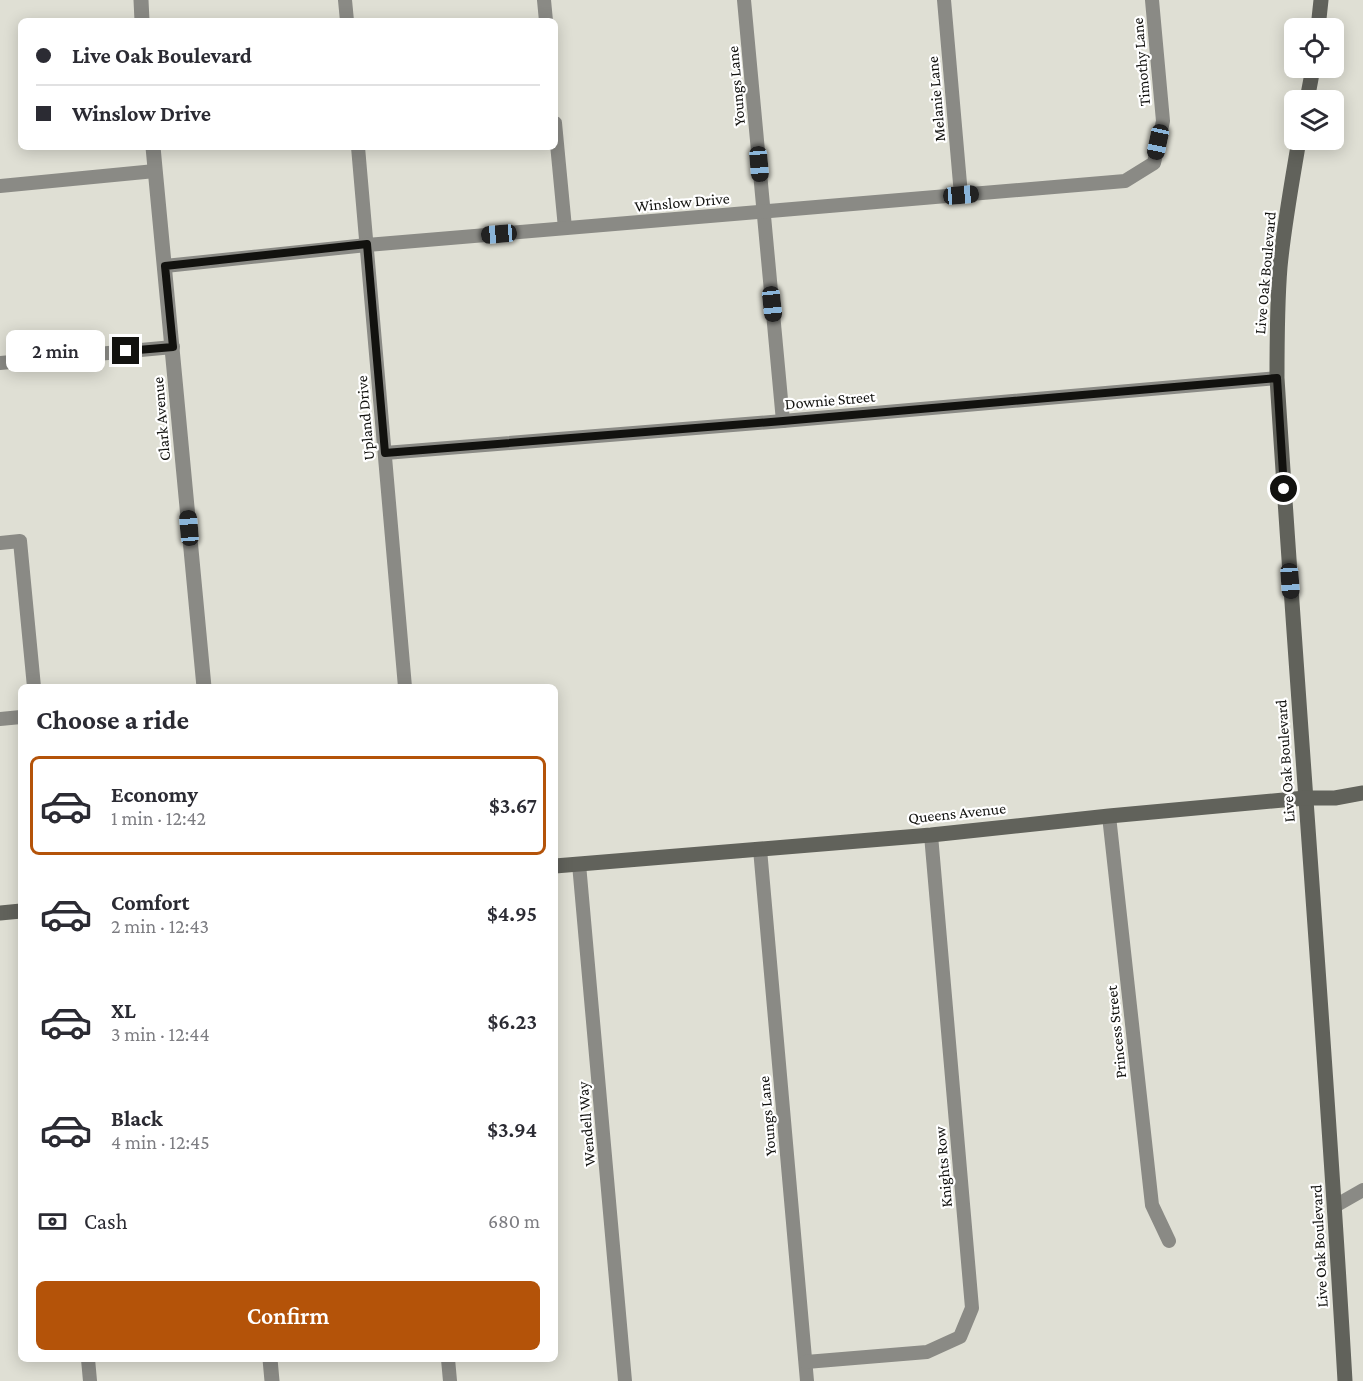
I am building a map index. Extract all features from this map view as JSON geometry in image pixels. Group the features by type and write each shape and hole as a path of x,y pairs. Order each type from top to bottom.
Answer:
{"main road":[{"path":"1319,18 1321,0"},
{"name":"Live Oak Boulevard","path":"1297,150 1280,268 1277,378 1335,1206 1344,1381"},
{"name":"Queens Avenue","path":"558,866 931,835 1108,816 1305,798 1335,798 1363,793"},
{"path":"0,913 18,911"}],"street":[{"path":"141,0 142,18"},
{"path":"345,0 347,18"},
{"path":"544,0 546,18"},
{"name":"Youngs Lane","path":"744,0 783,421"},
{"name":"Melanie Lane","path":"944,0 961,195"},
{"name":"Timothy Lane","path":"1152,0 1163,122"},
{"name":"Winslow Drive","path":"165,266 367,244 1125,181 1154,163 1163,122"},
{"name":"Clark Avenue","path":"153,150 204,684"},
{"name":"Upland Drive","path":"358,150 405,684"},
{"path":"558,150 565,228"},
{"path":"0,186 155,171"},
{"path":"0,363 173,347"},
{"name":"Downie Street","path":"385,453 1277,378"},
{"path":"0,543 20,541 34,684"},
{"path":"0,719 18,717"},
{"name":"Princess Street","path":"1108,816 1152,1205 1169,1241"},
{"name":"Knights Row","path":"806,1362 927,1352 960,1337 972,1308 931,835"},
{"name":"Youngs Lane","path":"760,849 807,1381"},
{"name":"Wendell Way","path":"579,864 625,1381"},
{"path":"1335,1206 1363,1190"},
{"path":"88,1362 90,1381"},
{"path":"270,1362 272,1381"},
{"path":"448,1362 450,1381"}],"route":[{"path":"126,351 173,347 165,266 367,244 385,453 1277,378 1284,489"}]}
